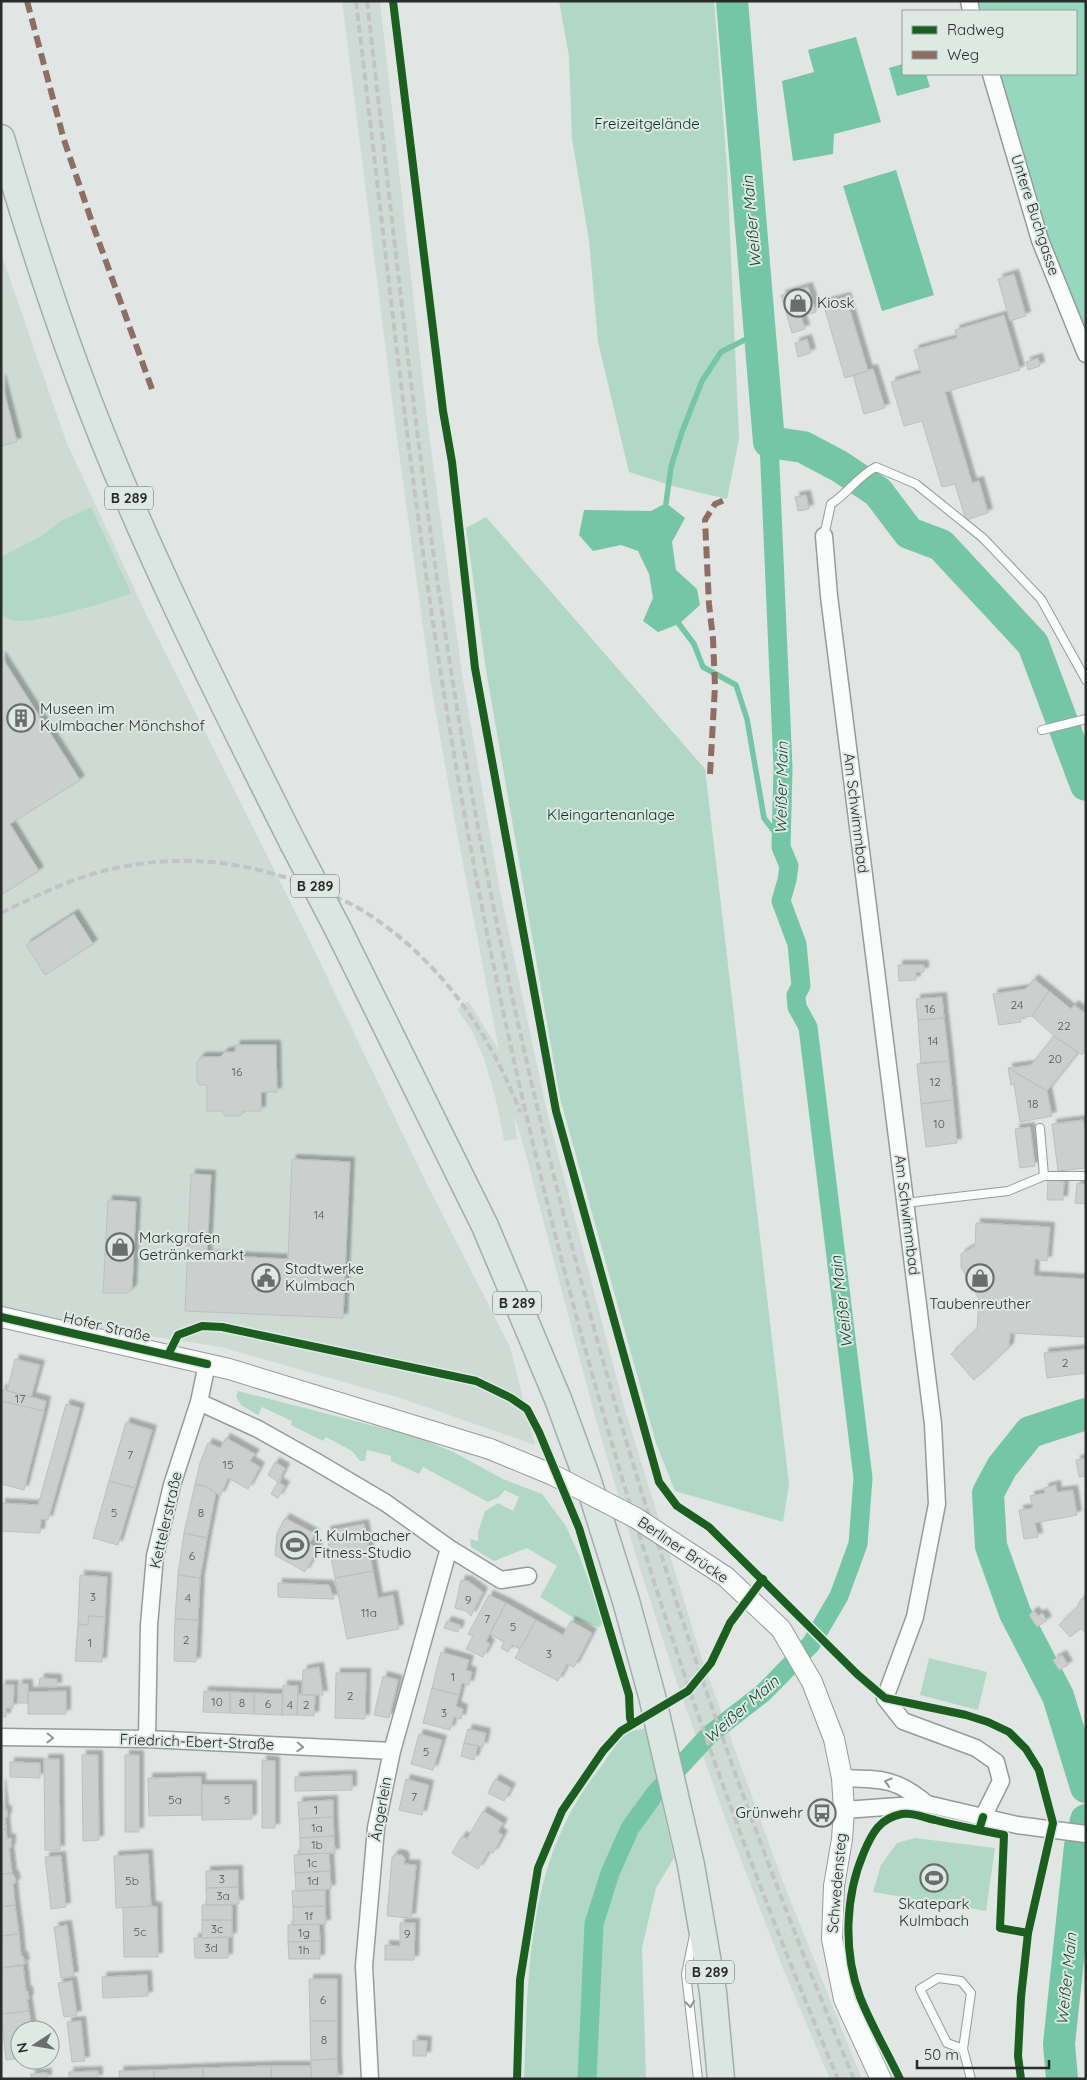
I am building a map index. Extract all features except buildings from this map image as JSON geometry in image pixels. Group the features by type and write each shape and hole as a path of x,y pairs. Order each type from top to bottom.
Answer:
{"highway":[{"name":"B 289","path":"1,138 33,245 64,334 122,482 183,619 485,1226 558,1399 590,1487 626,1601 652,1696 699,1904 713,1992 721,2079"}],"street":[{"name":"Untere Buchgasse","path":"991,75 1040,240 1086,354"},
{"name":"Am Schwimmbad","path":"824,536 829,596 933,1424 937,1504 916,1617 885,1698 903,1722 976,1748 996,1762 1001,1781 983,1817"},
{"name":"Hofer Straße","path":"1,1317 229,1369 490,1449"},
{"name":"Kettelerstraße","path":"148,1740 149,1625 155,1556 172,1485 199,1402 207,1364"},
{"path":"199,1402 258,1429 315,1461 386,1503 449,1548 501,1580 528,1576"},
{"name":"Berliner Brücke","path":"490,1449 552,1475 636,1518 726,1577 781,1629 812,1682 834,1739"},
{"name":"Ängerlein","path":"370,2079 364,1966 376,1828 392,1751 449,1548"},
{"name":"Friedrich-Ebert-Straße","path":"1,1737 148,1740 392,1751"},
{"name":"Schwedensteg","path":"834,1739 842,1778 844,1810 842,1839 834,1886 832,1939 844,1999 881,2079"},
{"path":"842,1778 885,1780 912,1791 927,1804"},
{"path":"844,1810 927,1804 1016,1825 1086,1834"}],"lane":[{"path":"824,536 831,504 845,496 866,472 876,467 916,484 983,538 1041,599 1086,680"},
{"path":"1042,730 1086,719"},
{"path":"1040,1128 1044,1176"},
{"path":"905,1203 1008,1191 1044,1176 1086,1176"},
{"path":"698,2079 686,1974 699,1904"},
{"path":"963,2050 947,2043 920,1989 938,1978 961,1981 971,1994 963,2050 970,2079"}],"shaded area":[{"path":"342,1 380,1 427,419 463,680 500,891 547,1112 624,1406 702,1659 783,1882 862,2079 830,2079 784,1971 728,1826 678,1686 638,1563 594,1413 514,1116 517,1139 504,1141 496,1100 484,1058 472,1031 457,1009 468,1001 499,1050 431,685 395,423"},
{"path":"977,1 1086,1 1086,354 991,75 1077,75 1077,10 975,10"},
{"path":"856,37 881,122 834,134 833,154 793,161 782,81 814,72 808,50"},
{"path":"902,64 902,75 926,75 930,87 897,96 889,68"},
{"path":"896,170 934,295 882,311 843,186"},
{"path":"1,253 66,441 147,616 307,935 426,1182 510,1347 535,1445 400,1398 221,1347 104,1329 1,1306"},
{"path":"666,503 685,518 672,542 676,570 697,589 700,605 679,624 658,632 643,621 653,598 649,574 638,551 621,545 593,551 579,535 584,510 651,511"}],"green space":[{"name":"Freizeitgelände","path":"559,1 714,1 727,167 739,439 727,499 676,487 629,472 598,342 589,240 572,139 569,56"},
{"path":"91,507 131,593 92,606 42,618 18,621 4,616 1,613 1,557 40,537 61,521"},
{"name":"Kleingartenanlage","path":"486,517 705,769 789,1484 783,1522 675,1491 656,1443 560,1098 486,670 466,528"},
{"path":"238,1391 417,1437 453,1452 503,1479 542,1494 566,1526 604,1622 599,1627 577,1620 540,1597 557,1566 527,1548 494,1561 471,1547 470,1539 478,1541 478,1532 485,1511 498,1503 513,1511 519,1497 505,1490 499,1497 488,1502 423,1467 419,1474 391,1461 391,1456 367,1450 365,1461 360,1461 352,1451 326,1437 323,1441 291,1425 292,1421 262,1407 258,1415 241,1405 236,1396"},
{"path":"929,1658 987,1672 978,1710 920,1695"},
{"path":"645,1728 674,1858 656,1888 642,1948 646,2079 524,2079 528,1996 536,1917 545,1878 557,1841 575,1804 624,1735 631,1731"},
{"name":"Skatepark Kulmbach","path":"915,1838 995,1848 986,1911 873,1892 881,1865 897,1843"}],"waterway":[{"name":"Weißer Main","path":"732,1 769,442 803,447 839,466 878,492 909,533 941,545 1033,644 1086,785"},
{"path":"666,503 671,467 682,432 702,381 721,352 760,332"},
{"name":"Weißer Main","path":"587,2079 594,1924 610,1873 630,1828 654,1795 709,1735 763,1693 811,1644 839,1596 858,1544 863,1478 808,1027 797,1007 796,995 801,986 797,944 781,901 789,866 781,847 783,768 769,442"},
{"path":"679,624 694,644 703,667 736,685 747,719 764,818 780,839"},
{"name":"Weißer Main","path":"1086,1414 1030,1432 1002,1467 988,1493 991,1546 1015,1613 1058,1696 1086,1787"},
{"name":"Weißer Main","path":"1062,2079 1059,2044 1080,1846 1086,1820"}],"railway":[{"path":"356,1 400,376 438,655 484,919 520,1088 561,1257 606,1425 657,1591 712,1755 773,1918 838,2079"},
{"path":"367,1 410,376 449,656 464,749 496,920 533,1089 575,1258 621,1425 673,1591 729,1755 789,1918 854,2079"},
{"path":"1,913 74,880 105,870 146,863 170,861 219,863 267,872 290,879 359,908 416,951 459,999 477,1026 508,1082 520,1112"}],"marked path":[{"path":"27,1 64,140 153,392"},
{"path":"710,774 715,686 705,520 715,504 727,499"}],"cycle path":[{"path":"393,1 443,411 452,462 475,668 556,1111 659,1482 677,1506 709,1527 857,1674 885,1698 966,1715 988,1722 1009,1732 1026,1749 1039,1770 1053,1823 1028,1933 1021,1997 1018,2056 1021,2079"},
{"path":"1,1317 207,1364"},
{"path":"168,1355 178,1335 202,1326 222,1327 476,1381 511,1398 527,1409 539,1432 579,1528 629,1695 632,1724"},
{"path":"517,2079 520,1980 538,1868 562,1811 603,1751 621,1731 688,1691 711,1663 730,1623 763,1579"},
{"path":"900,2079 864,2007 851,1961 848,1924 853,1887 858,1869 867,1845 878,1827 894,1816 915,1814 979,1830 983,1817"},
{"path":"979,1830 1004,1835 1000,1928 1028,1933"}],"place":[{"name":"Kiosk","path":"798,303"},
{"name":"Museen im Kulmbacher Mönchshof","path":"21,718"},
{"name":"Markgrafen Getränkemarkt","path":"120,1247"},
{"name":"Stadtwerke Kulmbach","path":"266,1278"},
{"name":"Taubenreuther","path":"980,1278"},
{"name":"1. Kulmbacher Fitness-Studio","path":"295,1545"},
{"name":"Grünwehr","path":"822,1813"},
{"name":"Skatepark Kulmbach","path":"934,1878"}]}
